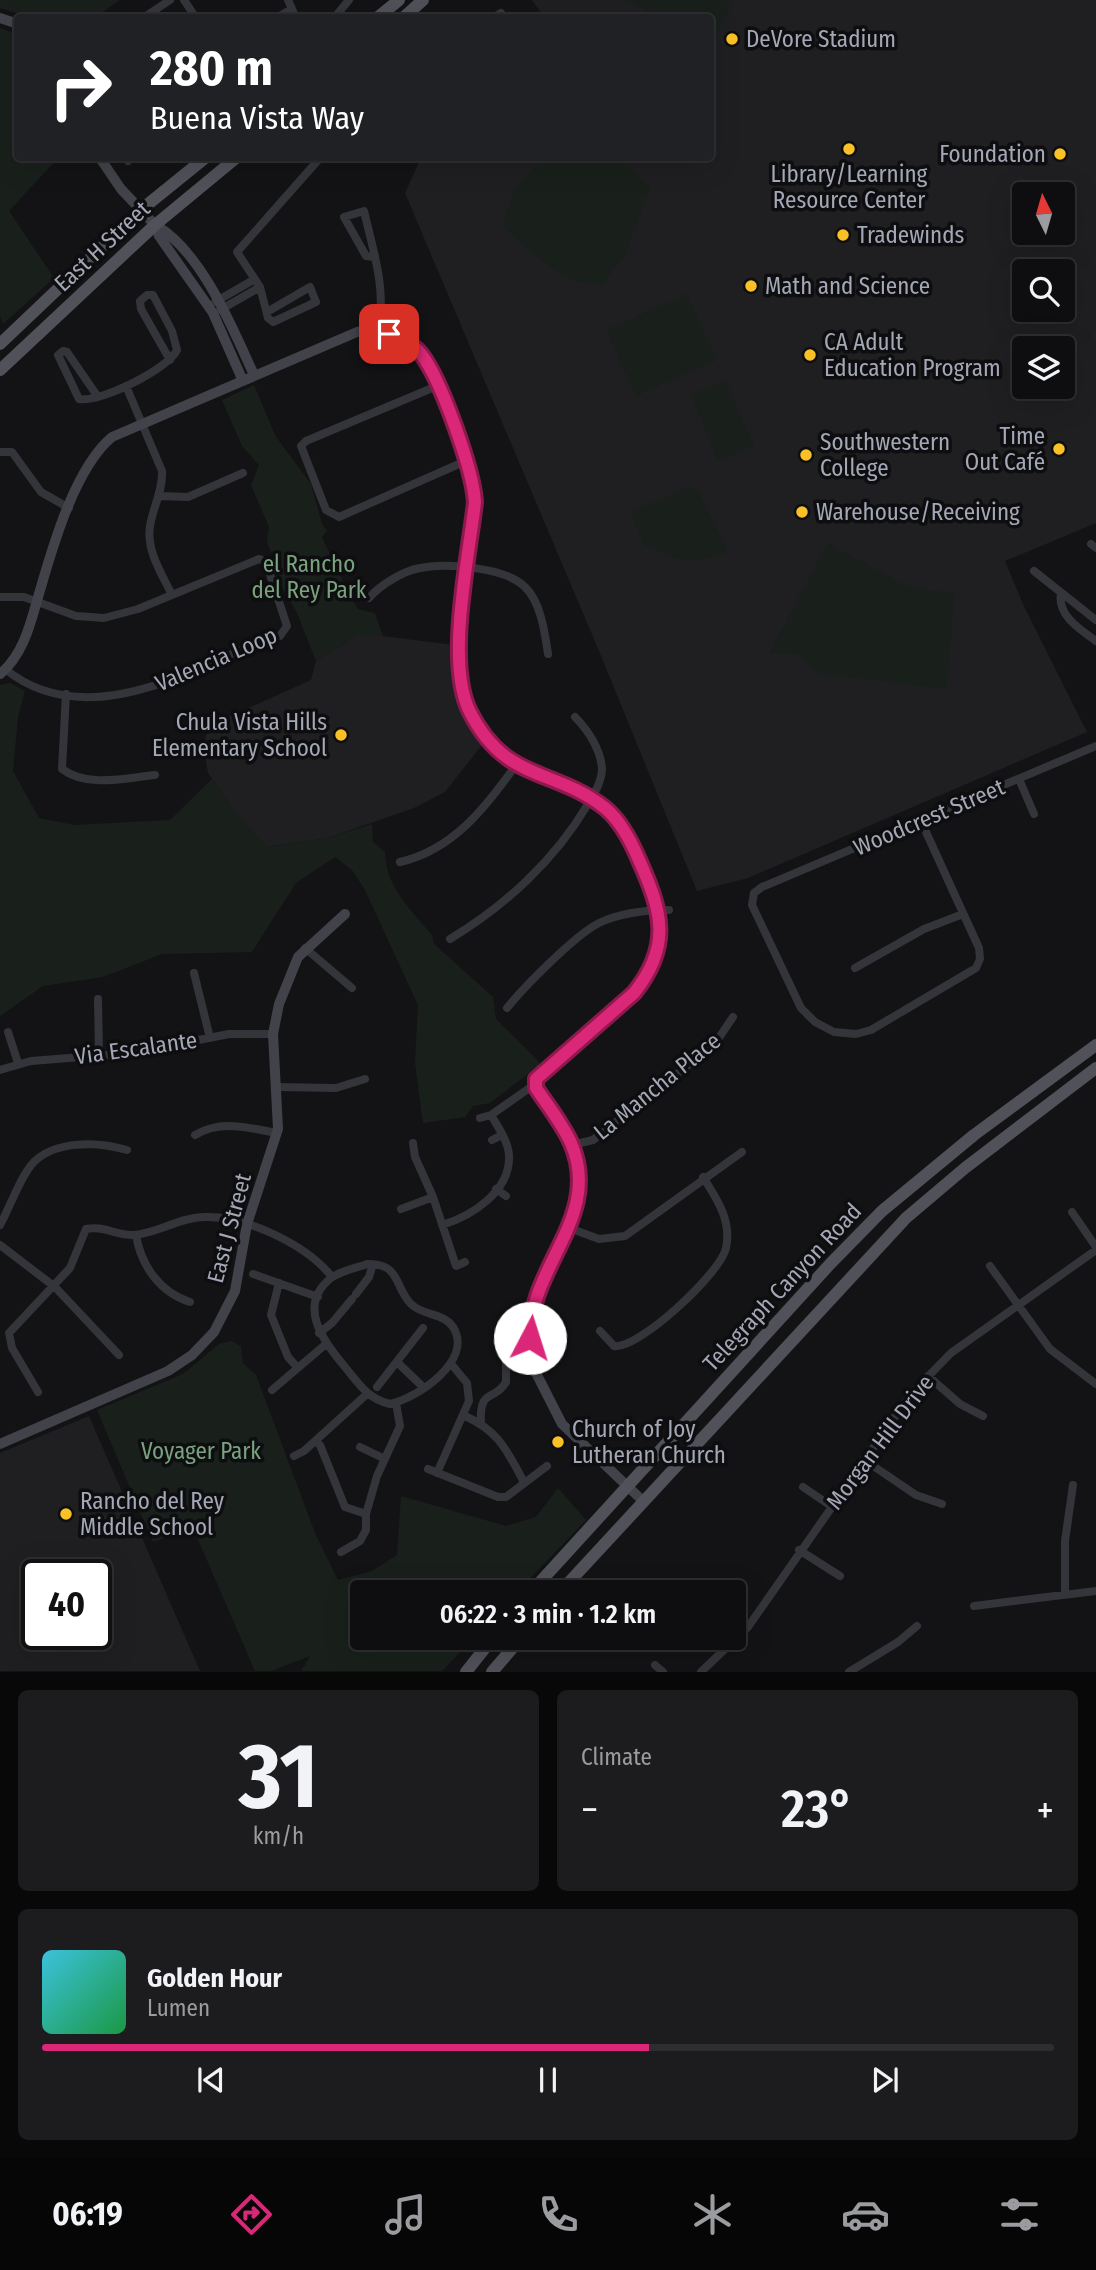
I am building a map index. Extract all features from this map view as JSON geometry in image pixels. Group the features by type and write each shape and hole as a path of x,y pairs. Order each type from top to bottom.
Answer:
{"main road":[{"path":"382,14 399,0"},
{"path":"407,14 423,0"},
{"name":"East H Street","path":"0,344 142,209 201,161"},
{"name":"East H Street","path":"0,370 155,225 232,161"},
{"name":"Telegraph Canyon Road","path":"542,1580 882,1211 974,1135 1096,1045"},
{"name":"Telegraph Canyon Road","path":"571,1580 906,1218 965,1168 1096,1068"},
{"path":"466,1671 483,1650"},
{"path":"492,1671 510,1650"}],"street":[{"path":"149,14 170,0"},
{"path":"288,0 294,14"},
{"path":"337,14 349,0"},
{"path":"283,14 292,9"},
{"path":"102,161 121,189 155,225 159,236 215,307 254,375"},
{"path":"267,312 310,287 316,302 273,322 267,312 257,283 237,252 317,161"},
{"path":"374,257 366,256 344,217 364,211 374,257 381,298 378,331"},
{"path":"215,307 257,283"},
{"path":"99,397 63,351 58,358 79,399 99,397 126,386 170,360 176,354 176,344 153,295 143,298 139,303 141,309 170,360"},
{"path":"215,307 243,381"},
{"path":"3,671 26,638 69,508 87,466 100,448 119,433 351,334 378,331 394,336 421,354 468,460 475,502 458,655 464,696 483,734 516,765 591,799 622,827 664,910 660,944 645,979 588,1035 538,1076 535,1084 491,1115 480,1118"},
{"path":"126,386 162,471 159,496 150,526 150,541 172,595"},
{"path":"437,386 306,441 302,446 302,455 316,480 326,510 339,517 468,460"},
{"path":"0,452 12,452 41,492 69,508"},
{"path":"159,496 188,497 243,473"},
{"name":"Valencia Loop","path":"0,597 37,601 76,616 103,618 172,595 259,559 266,562 287,626 279,636 270,637 156,686 114,695 66,694 36,686 3,671"},
{"path":"369,598 383,585 417,568 437,566 510,576 525,587 539,616 548,654"},
{"path":"1034,571 1096,620"},
{"path":"1061,593 1060,603 1065,615 1096,641"},
{"path":"66,694 62,769 70,775 101,781 155,775"},
{"path":"450,939 469,928 550,859 591,799 601,778 602,768 591,737 575,717"},
{"name":"Woodcrest Street","path":"963,914 980,951 976,968 871,1030 841,1033 820,1026 801,1007 752,905 754,893 762,887 1096,746"},
{"path":"400,862 438,847 470,822 488,804 516,765"},
{"path":"1019,779 1034,814"},
{"path":"855,968 924,929 963,914 921,821"},
{"path":"506,1008 528,982 596,925 614,918 664,910"},
{"name":"East J Street","path":"0,1444 168,1371 192,1355 214,1332 235,1291 247,1224 277,1133 273,1034 289,978 305,948 345,914"},
{"path":"305,948 352,988"},
{"path":"194,974 210,1038"},
{"path":"98,999 99,1055"},
{"name":"La Mancha Place","path":"572,1145 593,1140 714,1045 733,1017"},
{"path":"8,1032 18,1063"},
{"name":"Via Escalante","path":"0,1070 18,1063 153,1049 240,1032 273,1034"},
{"path":"277,1087 336,1088 365,1079"},
{"path":"535,1084 572,1145 579,1198 569,1228 543,1275 533,1303 530,1327 533,1365 544,1395 562,1424 643,1501"},
{"path":"442,1225 463,1219 496,1189 508,1166 509,1153 491,1115"},
{"path":"195,1135 203,1130 231,1124 277,1133"},
{"path":"492,1140 502,1135"},
{"path":"413,1143 415,1157 433,1197 456,1266 466,1262"},
{"path":"0,1225 27,1170 45,1154 77,1145 113,1146 127,1150"},
{"path":"569,1228 599,1239 625,1236 703,1177 742,1152"},
{"path":"600,1331 614,1346 625,1346 653,1327 708,1279 723,1257 727,1231 724,1213 703,1177"},
{"path":"496,1189 506,1196"},
{"path":"401,1209 433,1197"},
{"path":"1072,1212 1096,1249"},
{"path":"38,1392 8,1336 12,1328 55,1287 70,1268 86,1229 136,1235 203,1217 247,1224 269,1231 318,1259 332,1277"},
{"path":"136,1235 141,1256 151,1274 181,1299 190,1302"},
{"path":"0,1245 55,1287 119,1355"},
{"name":"Morgan Hill Drive","path":"701,1671 748,1627 863,1459 928,1376 951,1353 1096,1249"},
{"path":"318,1333 332,1323 354,1296 369,1277 373,1264"},
{"path":"373,1264 389,1269 399,1281 405,1298 420,1311 442,1318 452,1325 458,1341 452,1365 396,1403 376,1401 367,1394 318,1333 314,1315 318,1297 332,1277 373,1264"},
{"path":"990,1266 1050,1349 1096,1384"},
{"path":"253,1274 318,1297"},
{"path":"279,1283 271,1315 288,1357 297,1367"},
{"path":"481,1423 481,1405 488,1394 503,1389 506,1382 506,1334 530,1327"},
{"path":"377,1387 423,1328"},
{"path":"272,1390 326,1344"},
{"path":"397,1362 423,1387"},
{"path":"437,1473 465,1416 469,1388 452,1365"},
{"path":"928,1376 960,1404 984,1416"},
{"path":"294,1456 315,1441 367,1394"},
{"path":"341,1552 360,1541 366,1530 366,1514 383,1458 400,1426 396,1403"},
{"path":"465,1416 481,1423 501,1441 524,1482"},
{"path":"315,1441 320,1445 345,1507 366,1514"},
{"path":"360,1447 383,1458"},
{"path":"863,1459 916,1495 942,1504"},
{"path":"428,1469 499,1497 518,1491 524,1482 547,1466"},
{"path":"1065,1593 1065,1541 1073,1485"},
{"path":"803,1487 831,1506"},
{"path":"799,1550 840,1576"},
{"path":"974,1606 1096,1591"},
{"path":"849,1671 898,1642 917,1626"},
{"path":"655,1665 663,1671"}],"shaded area":[{"name":"Southwestern College","path":"532,0 1096,0 1096,523 1005,561 1023,604 1087,732 748,878 697,891 599,651 405,193 420,161 714,161 714,14 542,14"},
{"name":"Chula Vista Hills Elementary School","path":"356,636 383,636 454,645 454,674 468,721 482,745 445,792 414,808 328,838 267,847 241,820 208,773 203,745 210,725 311,680 316,661"},
{"name":"Rancho del Rey Middle School","path":"89,1416 200,1671 0,1671 0,1453"}],"green space":[{"path":"0,0 120,0 99,14 19,14 0,8"},
{"path":"627,0 733,0 714,41 714,14 653,14"},
{"path":"0,28 14,33 14,161 55,161 9,211 54,278 3,324 0,316"},
{"path":"543,161 622,161 650,188 623,261 615,266 605,283 591,284 563,275 537,257 502,226 509,205 530,172"},
{"path":"687,294 717,360 636,396 606,330"},
{"path":"725,380 754,446 718,461 691,394"},
{"name":"el Rancho del Rey Park","path":"254,385 276,437 311,484 322,524 327,531 322,537 346,588 352,589 353,601 358,609 375,613 383,636 356,636 316,661 297,613 282,587 276,562 267,543 269,527 251,485 259,465 242,446 222,400"},
{"path":"689,487 697,489 728,551 705,559 685,560 665,555 644,545 630,512"},
{"path":"828,543 909,587 955,593 946,689 820,674 798,654 769,653"},
{"path":"10,683 25,691 18,717 13,771 39,818 74,825 170,820 212,779 242,820 268,847 328,838 372,824 373,842 385,852 389,876 394,887 432,935 434,944 493,997 496,1019 541,1064 490,1103 473,1106 465,1117 423,1123 415,1063 418,1005 365,890 352,870 335,857 296,883 252,952 162,954 103,977 43,986 0,1016 0,685"},
{"name":"Voyager Park","path":"231,1341 241,1346 243,1363 256,1375 315,1533 338,1580 372,1571 397,1555 401,1496 506,1526 536,1517 558,1488 586,1520 528,1580 350,1580 350,1650 462,1650 442,1671 301,1671 310,1656 271,1671 255,1671 193,1528 153,1542 97,1410 183,1374 219,1344"}],"place":[{"name":"DeVore Stadium","path":"732,39"},
{"name":"Library/Learning Resource Center","path":"849,149"},
{"name":"Foundation","path":"1060,154"},
{"name":"Tradewinds","path":"843,235"},
{"name":"Math and Science","path":"751,286"},
{"name":"CA Adult Education Program","path":"810,355"},
{"name":"Time Out Café","path":"1059,449"},
{"name":"Southwestern College","path":"806,455"},
{"name":"Warehouse/Receiving","path":"802,512"},
{"name":"Chula Vista Hills Elementary School","path":"341,735"},
{"name":"Church of Joy Lutheran Church","path":"558,1442"},
{"name":"Rancho del Rey Middle School","path":"66,1514"}],"route":[{"path":"389,334 421,354 468,460 473,480 475,502 458,655 459,676 466,704 483,734 509,760 526,771 573,789 613,816 634,848 649,881 660,917 658,950 645,979 634,993 536,1079 536,1088 572,1145 579,1198 573,1221 543,1275 533,1303 530,1338"}]}
